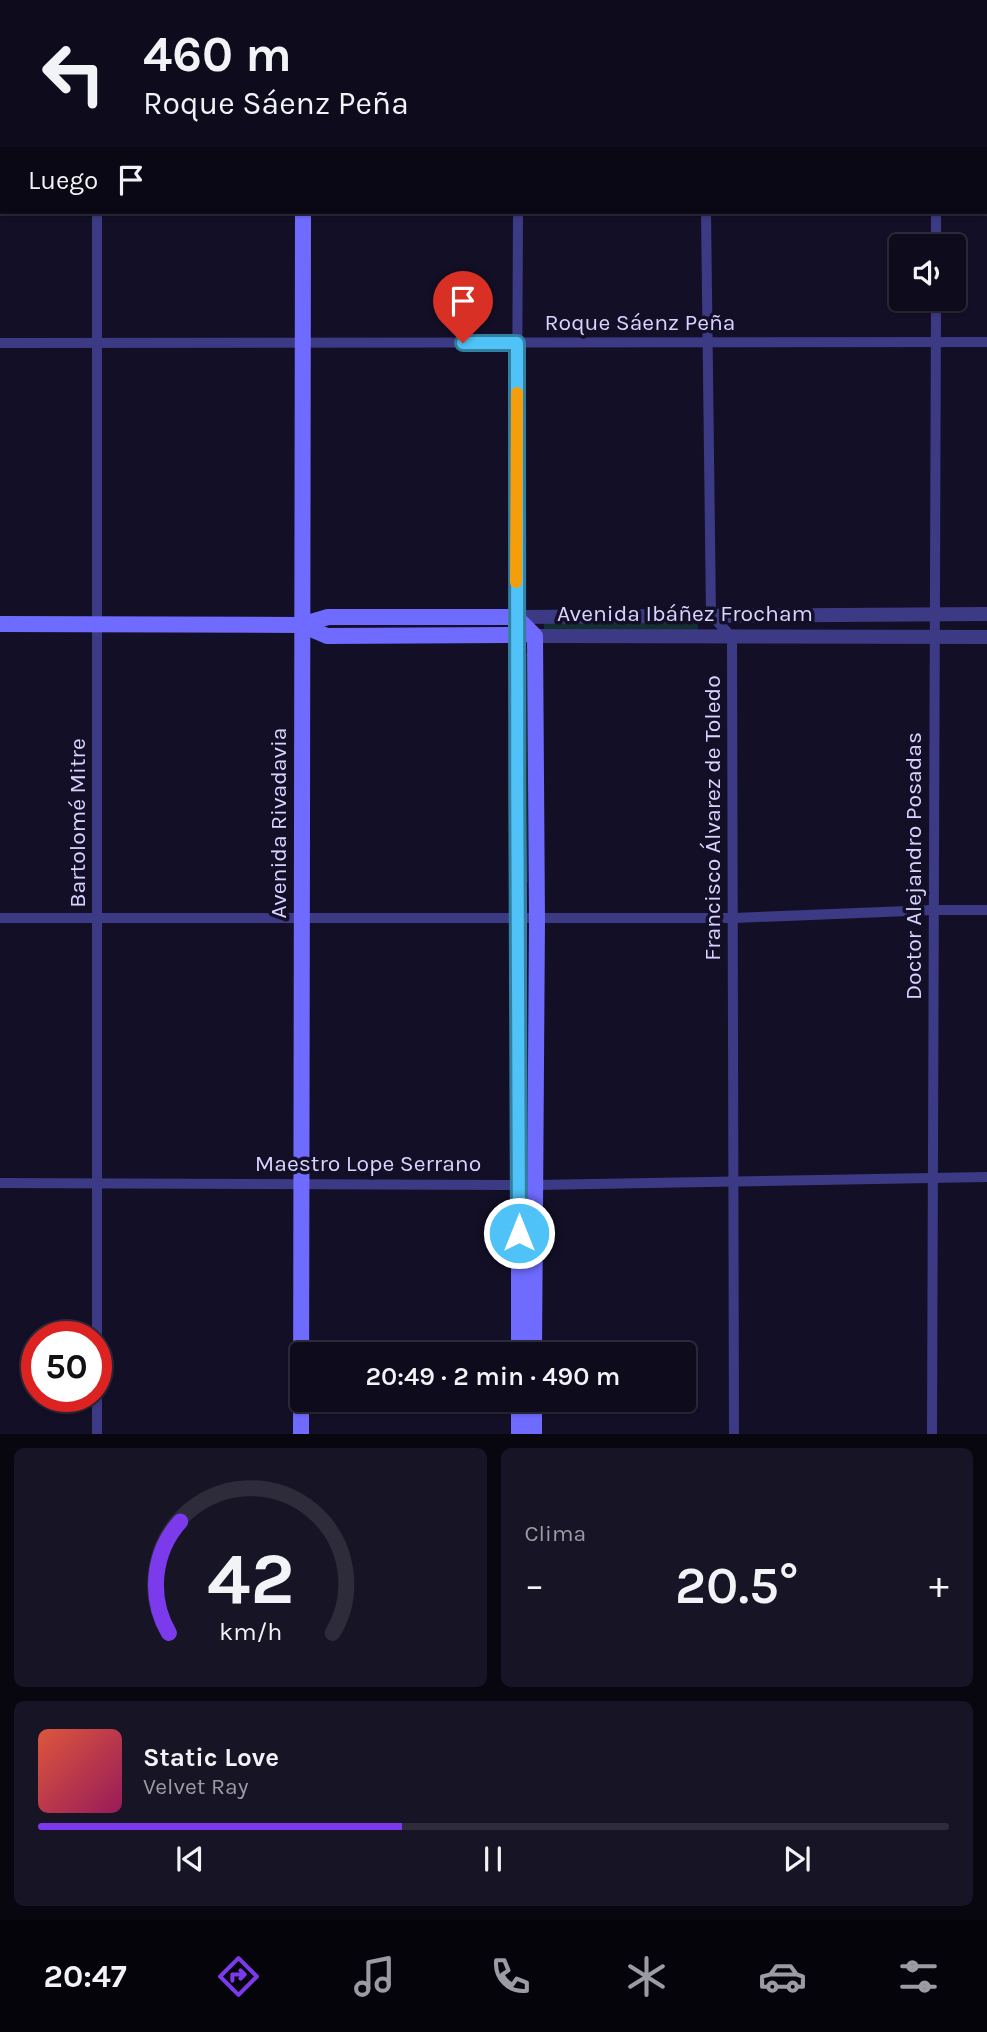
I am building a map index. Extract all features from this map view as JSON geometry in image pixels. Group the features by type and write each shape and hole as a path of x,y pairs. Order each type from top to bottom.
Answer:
{"main road":[{"name":"Avenida Rivadavia","path":"301,1433 303,214"},
{"name":"Avenida Ibáñez Frocham","path":"0,625 301,625 328,617 516,617"},
{"path":"516,617 519,919 534,1342"},
{"path":"516,617 536,636 537,919 520,1342"},
{"name":"Avenida Ibáñez Frocham","path":"301,625 327,636 536,636"},
{"path":"519,1412 519,1433"},
{"path":"534,1412 534,1433"}],"street":[{"name":"Bartolomé Mitre","path":"97,214 97,1433"},
{"path":"516,617 517,214"},
{"path":"706,214 711,615 732,636"},
{"path":"936,214 936,234"},
{"name":"Doctor Alejandro Posadas","path":"932,1433 936,311"},
{"name":"Roque Sáenz Peña","path":"0,343 987,342"},
{"name":"Avenida Ibáñez Frocham","path":"516,617 987,614"},
{"name":"Avenida Ibáñez Frocham","path":"536,636 987,637"},
{"name":"Francisco Álvarez de Toledo","path":"732,636 734,1433"},
{"path":"0,918 734,918 933,909 987,910"},
{"name":"Maestro Lope Serrano","path":"0,1183 527,1185 987,1177"}],"green space":[{"path":"544,621 698,621 698,631 544,631"},
{"path":"524,653 528,653 528,883 524,883"}],"slow traffic":[{"path":"516,582 517,393"}],"route":[{"path":"463,343 517,343 519,1233"}]}
